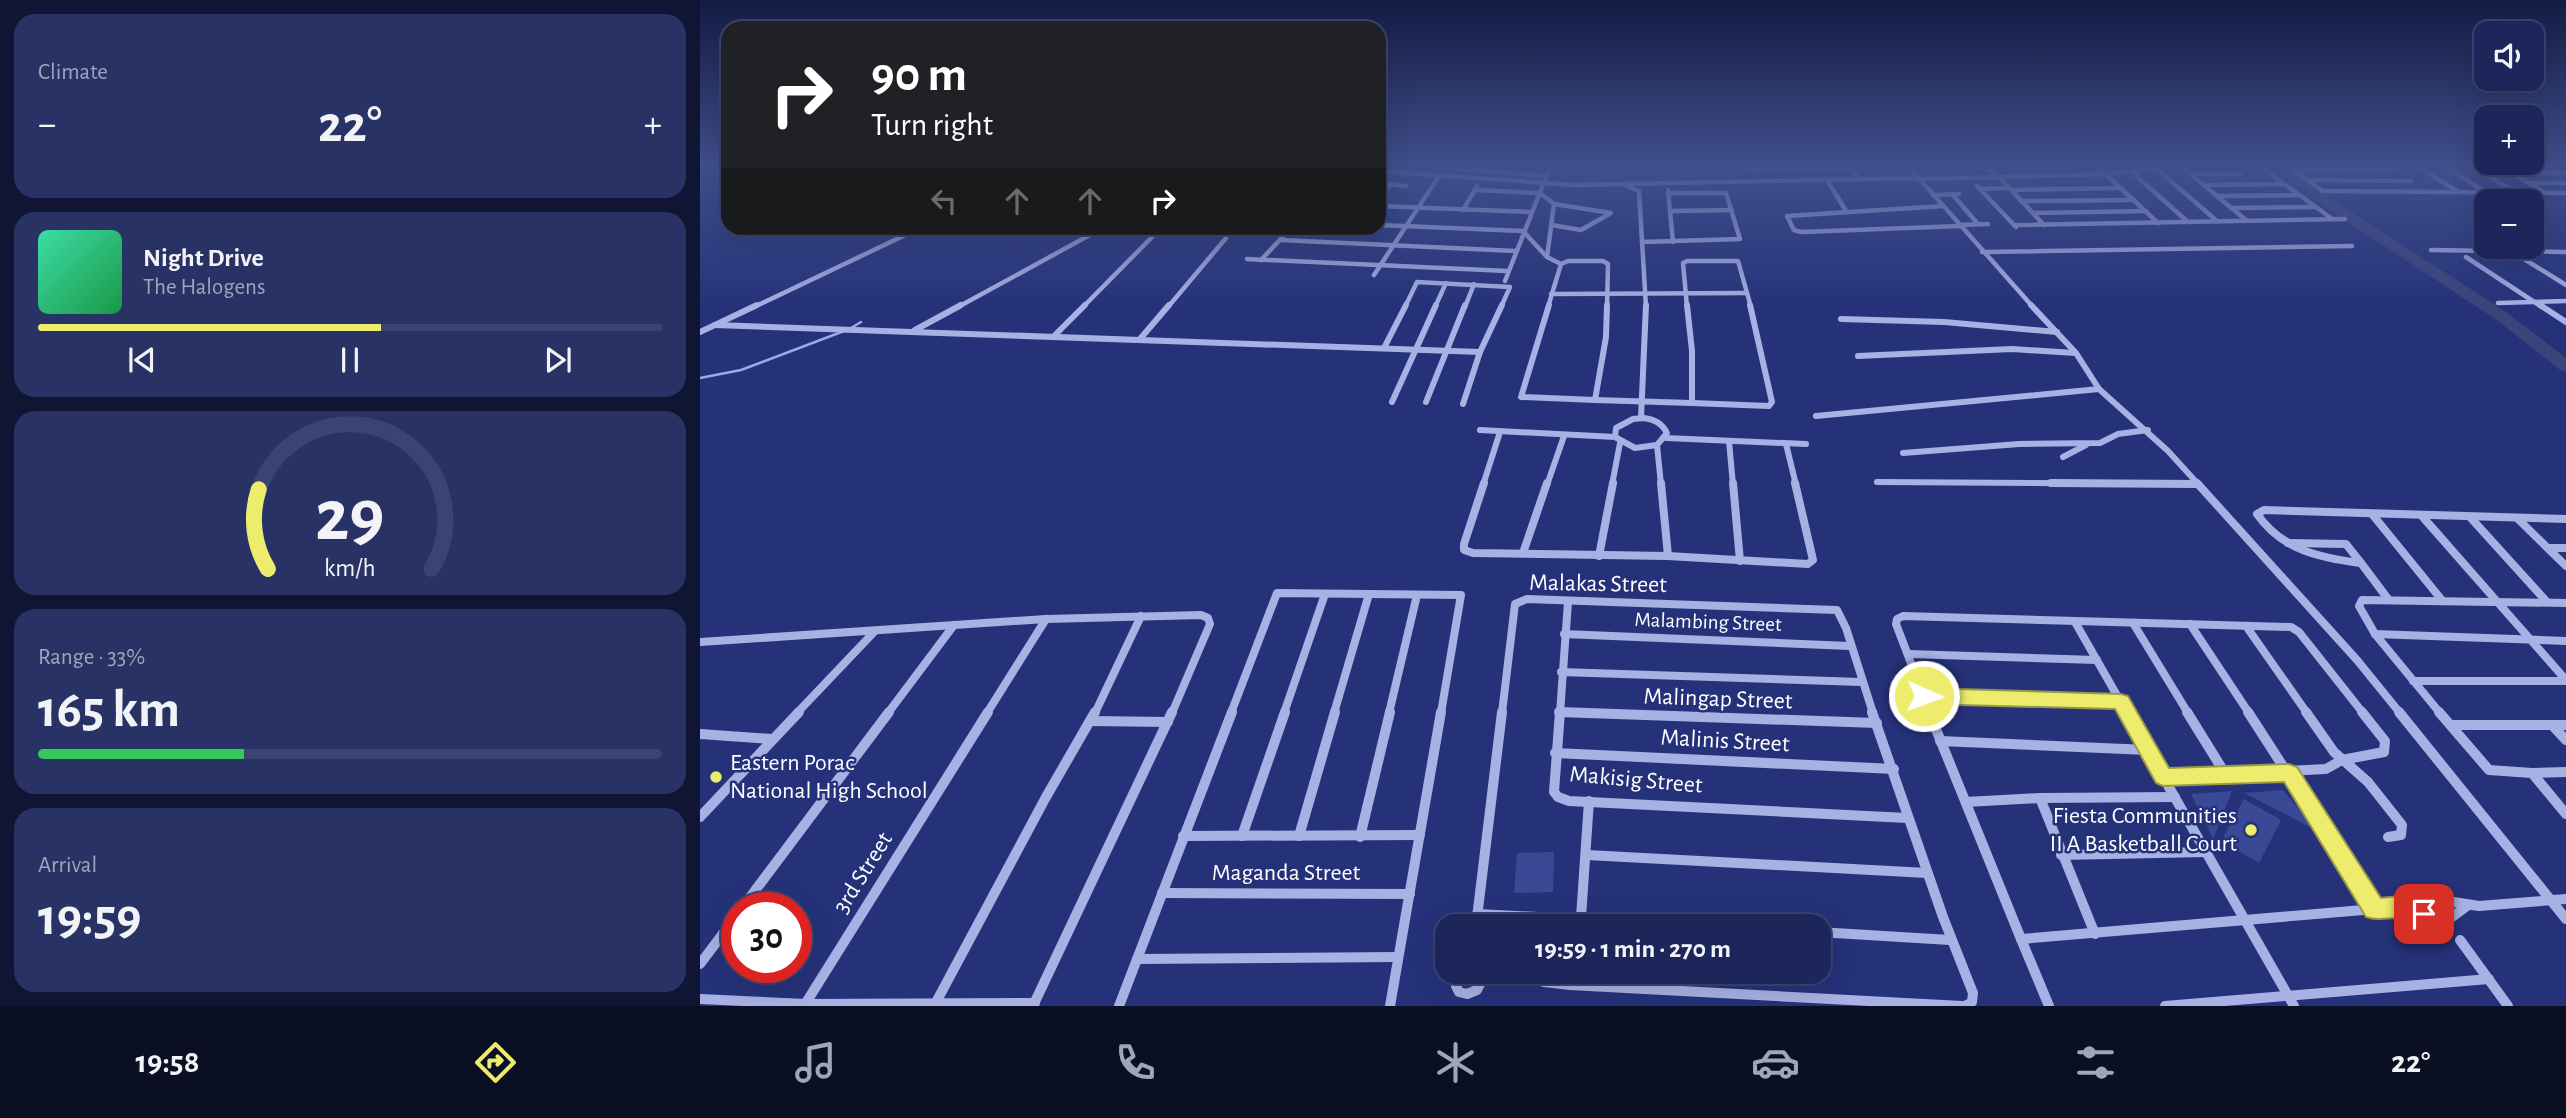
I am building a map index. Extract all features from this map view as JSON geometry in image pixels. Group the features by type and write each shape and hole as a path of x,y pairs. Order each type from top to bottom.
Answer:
{"street":[{"path":"1374,275 1415,214"},
{"path":"1505,281 1531,214"},
{"path":"1547,257 1553,214"},
{"path":"1552,225 1581,230 1609,214"},
{"path":"1640,214 1647,294 1641,418"},
{"path":"1672,214 1673,242"},
{"path":"1642,242 1740,239 1732,214"},
{"path":"1811,214 1787,216 1794,230 1801,232 1988,224"},
{"path":"1950,214 2076,353 2099,389 2148,430 2357,660 2566,919"},
{"path":"1969,214 1978,224"},
{"path":"2004,214 2015,226 2345,219"},
{"path":"2035,214 2044,225"},
{"path":"2149,214 2158,222"},
{"path":"2179,214 2188,222"},
{"path":"2209,214 2218,222"},
{"path":"2238,214 2246,221"},
{"path":"2325,214 2333,219"},
{"path":"1386,225 1523,231 1547,257 1560,264 1568,261 1607,263 1606,337 1595,402"},
{"path":"700,332 905,235"},
{"path":"915,331 1090,235"},
{"path":"1261,260 1285,235"},
{"path":"1053,337 1153,236"},
{"path":"1140,340 1226,238"},
{"path":"1280,240 1516,251"},
{"path":"1982,252 2352,246"},
{"path":"2431,250 2566,252"},
{"path":"2466,257 2566,322"},
{"path":"1247,259 1507,271"},
{"path":"2524,259 2566,285"},
{"path":"1560,264 1520,395 1524,399 1692,405 1769,406 1772,402 1740,262 1702,260 1683,263 1692,351 1692,405"},
{"path":"1384,348 1414,285 1423,282 1510,287 1480,352 1463,404"},
{"path":"1392,402 1446,283"},
{"path":"1426,402 1474,284"},
{"path":"1551,294 1747,293"},
{"path":"2498,303 2566,301"},
{"path":"1841,319 1944,322 2057,332"},
{"path":"715,325 1480,352"},
{"path":"1858,356 2012,349 2076,353"},
{"path":"1816,416 2099,389"},
{"path":"1599,556 1618,440 1614,432 1620,424 1641,418 1662,424 1666,429 1666,438"},
{"path":"1480,430 1618,440 1634,448 1657,445 1666,438 1806,444"},
{"path":"1903,453 2019,444 2100,443 2118,434 2148,430"},
{"path":"1500,432 1464,550 1668,556 1808,564 1813,560 1786,444"},
{"path":"1523,553 1564,436"},
{"path":"1730,441 1740,561"},
{"path":"2063,457 2087,444"},
{"path":"1657,445 1668,556"},
{"path":"1877,482 2196,484"},
{"path":"2361,563 2316,557 2287,543 2262,523 2257,514 2264,510 2566,519"},
{"path":"2372,514 2441,599"},
{"path":"2421,515 2527,639 2566,680"},
{"path":"2470,517 2547,602"},
{"path":"2517,518 2566,566"},
{"path":"2287,543 2350,546 2388,599"},
{"path":"2549,548 2566,548"},
{"path":"1119,1006 1277,593 1461,595 1390,1006"},
{"path":"1241,836 1325,594"},
{"path":"1299,835 1369,594"},
{"path":"1360,837 1417,594"},
{"name":"Malakas Street","path":"1478,914 1515,604 1527,599 1837,610 1849,646"},
{"path":"2566,603 2388,599 2362,600 2359,606 2375,634 2490,770 2566,772"},
{"name":"Makisig Street","path":"1568,602 1555,753 1554,792 1558,797 1569,801 1907,818"},
{"path":"700,642 1046,619 1200,615 1208,618 1210,624 1168,722 1034,1005 805,1005 700,999"},
{"path":"935,1004 1046,797 1091,721 1142,616"},
{"path":"2049,1006 1940,741 1896,624 1903,616 2281,625 2299,632 2385,741 2384,752 2342,760 2326,769 2289,773 2163,777"},
{"name":"3rd Street","path":"805,1005 1046,619"},
{"path":"2075,622 2294,1006"},
{"path":"2133,623 2226,775"},
{"path":"2190,624 2375,909"},
{"path":"754,892 954,625"},
{"path":"2245,626 2326,743 2368,782 2402,825 2400,835 2388,837"},
{"path":"700,817 875,631"},
{"name":"Malambing Street","path":"1564,634 1849,646"},
{"path":"2375,634 2566,641"},
{"path":"1561,984 1964,1006 1972,1002 1973,993 1950,940 1907,818 1894,769 1849,646"},
{"path":"1908,654 2097,660"},
{"path":"1561,672 1861,682"},
{"path":"2413,681 2566,680"},
{"path":"1924,696 2121,701"},
{"name":"Malingap Street","path":"1559,712 1877,723"},
{"path":"1091,721 1168,722"},
{"path":"2451,725 2566,725"},
{"path":"2552,725 2566,740"},
{"path":"700,734 772,739"},
{"path":"1940,741 2148,750"},
{"name":"Malinis Street","path":"1555,753 1894,769"},
{"path":"2532,773 2566,814"},
{"path":"1966,802 2040,798 2175,797"},
{"path":"2040,798 2095,934"},
{"path":"1581,914 1587,855 1588,801"},
{"path":"1183,836 1420,835"},
{"path":"2061,855 2206,852"},
{"path":"1587,855 1927,873"},
{"name":"Maganda Street","path":"1162,893 1410,894"},
{"path":"2021,939 2400,907 2431,898 2467,906 2510,904 2549,898 2566,900"},
{"path":"2400,907 2448,920 2467,906"},
{"path":"1831,933 1950,940"},
{"path":"700,964 721,936"},
{"path":"2460,940 2508,1006"},
{"path":"1137,959 1398,957"},
{"path":"2165,1006 2489,979"},
{"path":"1455,984 1466,1000 1480,984"}],"shaded area":[{"path":"2283,790 2316,830 2244,793"},
{"path":"2232,791 2213,839 2191,794"},
{"name":"Fiesta Communities II A Basketball Court","path":"2244,799 2281,820 2259,863 2221,841"},
{"path":"1554,852 1553,892 1514,893 1517,853"}],"waterway":[{"path":"2345,214 2503,317 2566,366"},
{"path":"851,328 861,322"},
{"path":"700,378 741,370 844,331"}],"place":[{"name":"Eastern Porac National High School","path":"716,777"},
{"name":"Fiesta Communities II A Basketball Court","path":"2251,830"}],"route":[{"path":"1924,696 2121,701 2163,777 2289,773 2375,909 2400,907 2424,914"}]}
